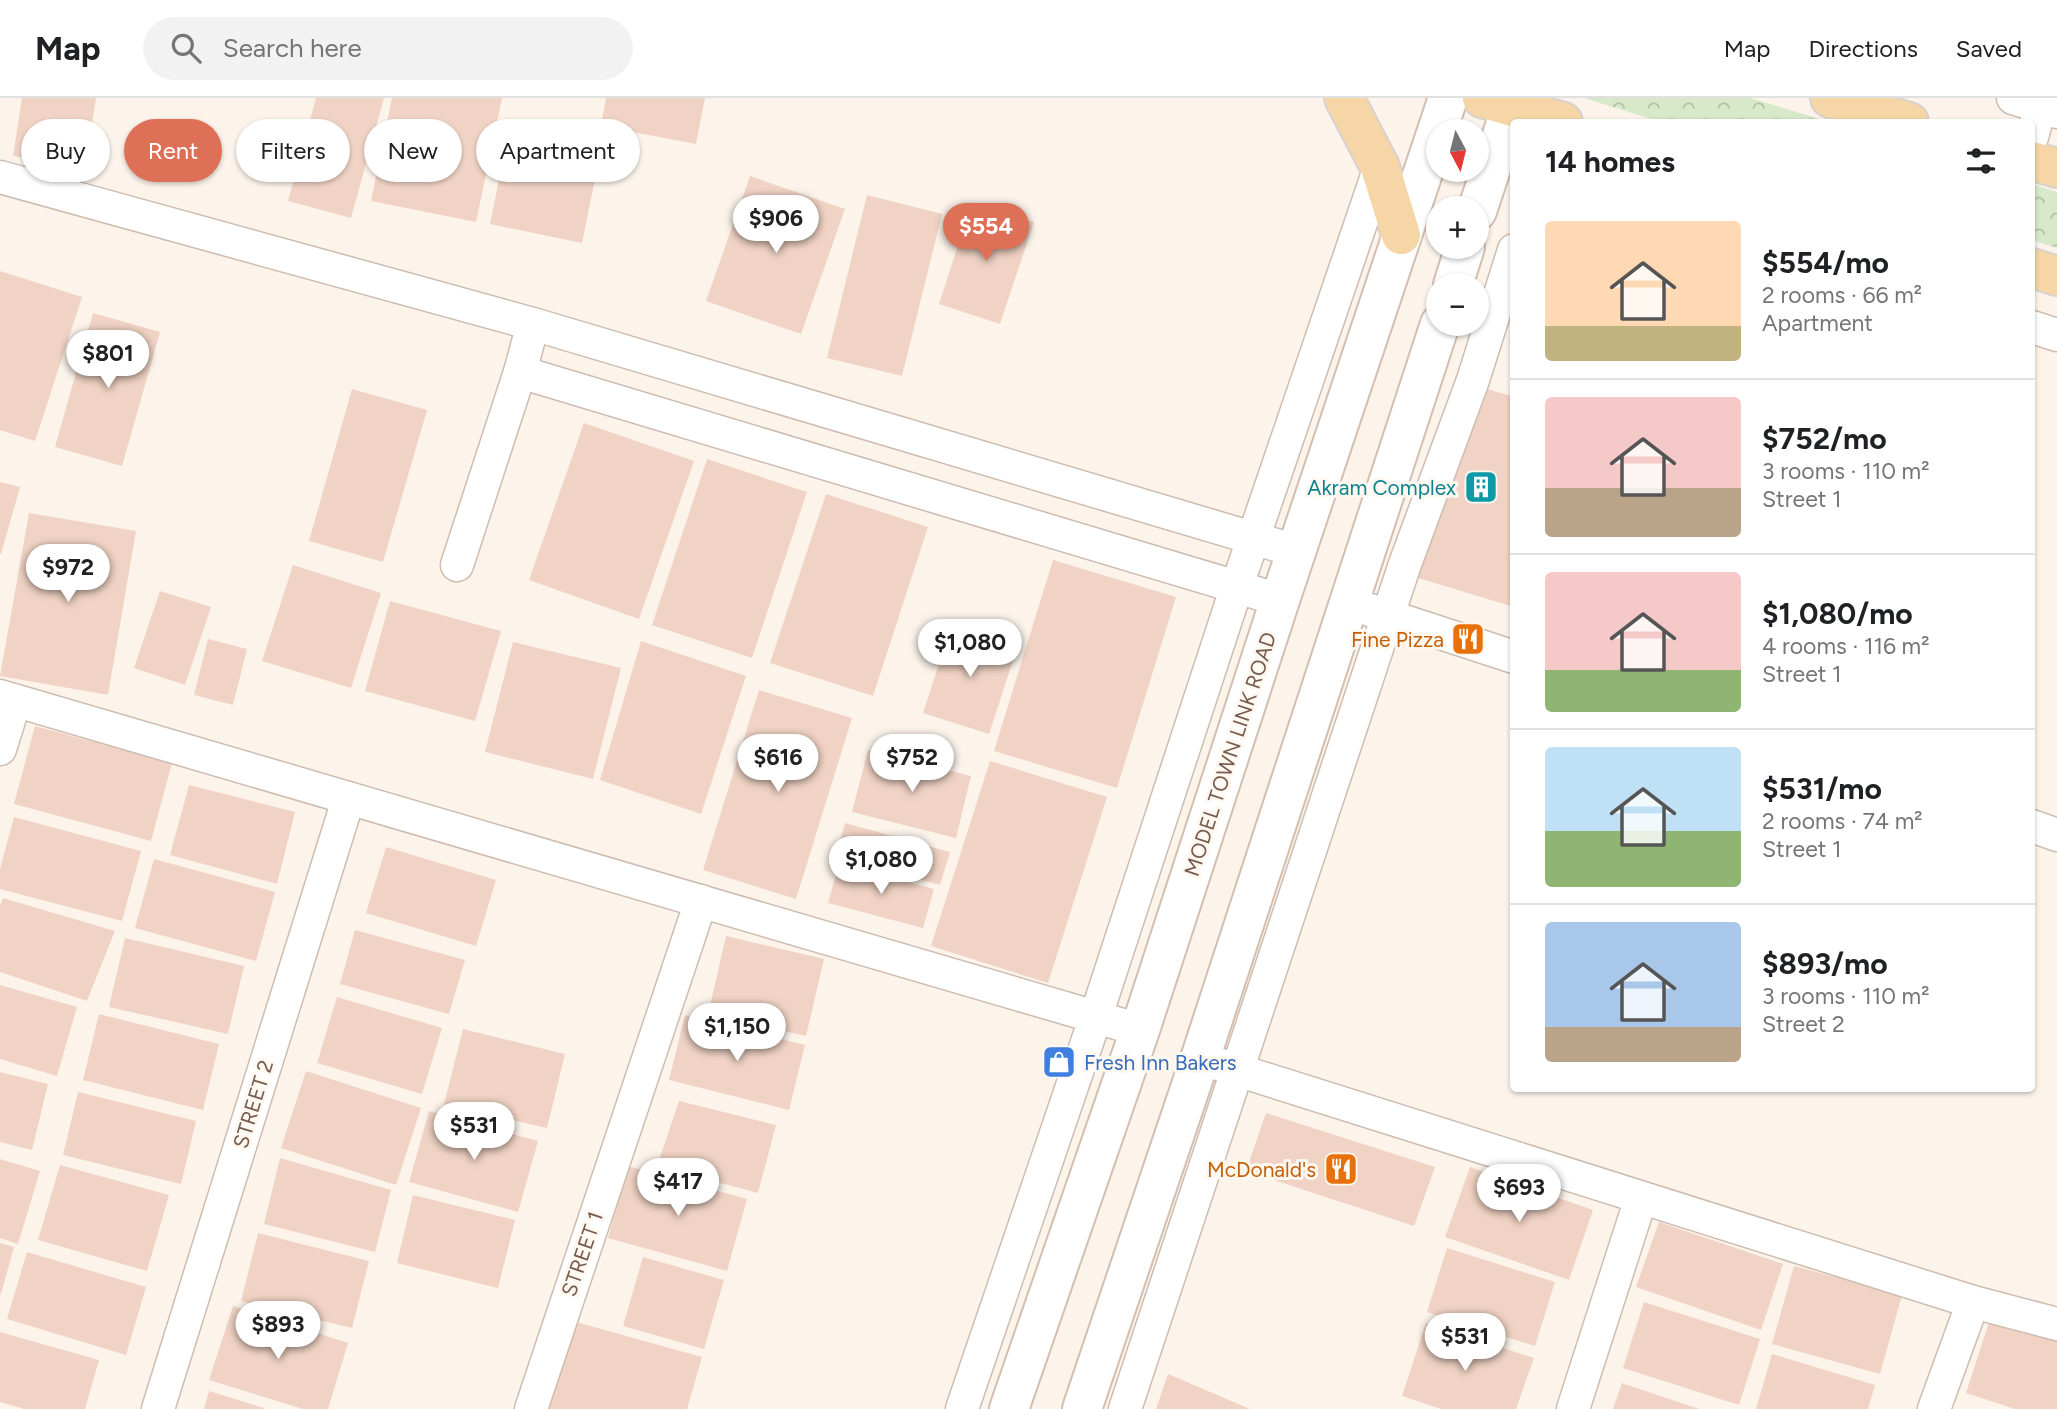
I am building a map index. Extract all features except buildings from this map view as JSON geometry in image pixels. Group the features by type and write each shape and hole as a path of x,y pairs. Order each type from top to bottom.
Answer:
{"main road":[{"path":"1344,98 1380,167 1401,235"},
{"name":"MODEL TOWN LINK ROAD","path":"1009,1409 1140,1030 1296,551 1448,98"},
{"path":"1830,98 1899,119"},
{"path":"1480,196 1497,103 1553,119"},
{"path":"2035,161 2057,168"},
{"path":"2035,269 2057,276"},
{"path":"1082,1409 1200,1059 1436,336"}],"street":[{"path":"962,1409 1380,167"},
{"path":"0,177 533,324 1296,551"},
{"path":"1460,261 1510,257"},
{"path":"1125,1409 1405,564 1473,380 1510,260"},
{"path":"457,565 533,324"},
{"path":"2035,328 2057,335"},
{"path":"520,372 1280,600"},
{"path":"1349,604 1510,656"},
{"path":"0,749 8,698 348,800 1140,1030"},
{"name":"STREET 2","path":"158,1409 348,800"},
{"path":"2035,828 2057,835"},
{"name":"STREET 1","path":"531,1409 701,901"},
{"path":"1200,1059 1973,1302 2057,1324"},
{"path":"1573,1409 1641,1198"},
{"path":"1934,1409 1973,1302"}],"green space":[{"path":"1584,98 1750,98 1820,119 1651,119"},
{"path":"2035,185 2057,192 2057,248 2035,241"}],"place":[{"name":"Akram Complex","path":"1481,487"},
{"name":"Fine Pizza","path":"1468,639"},
{"name":"Fresh Inn Bakers","path":"1059,1062"},
{"name":"McDonald's","path":"1341,1169"}]}
